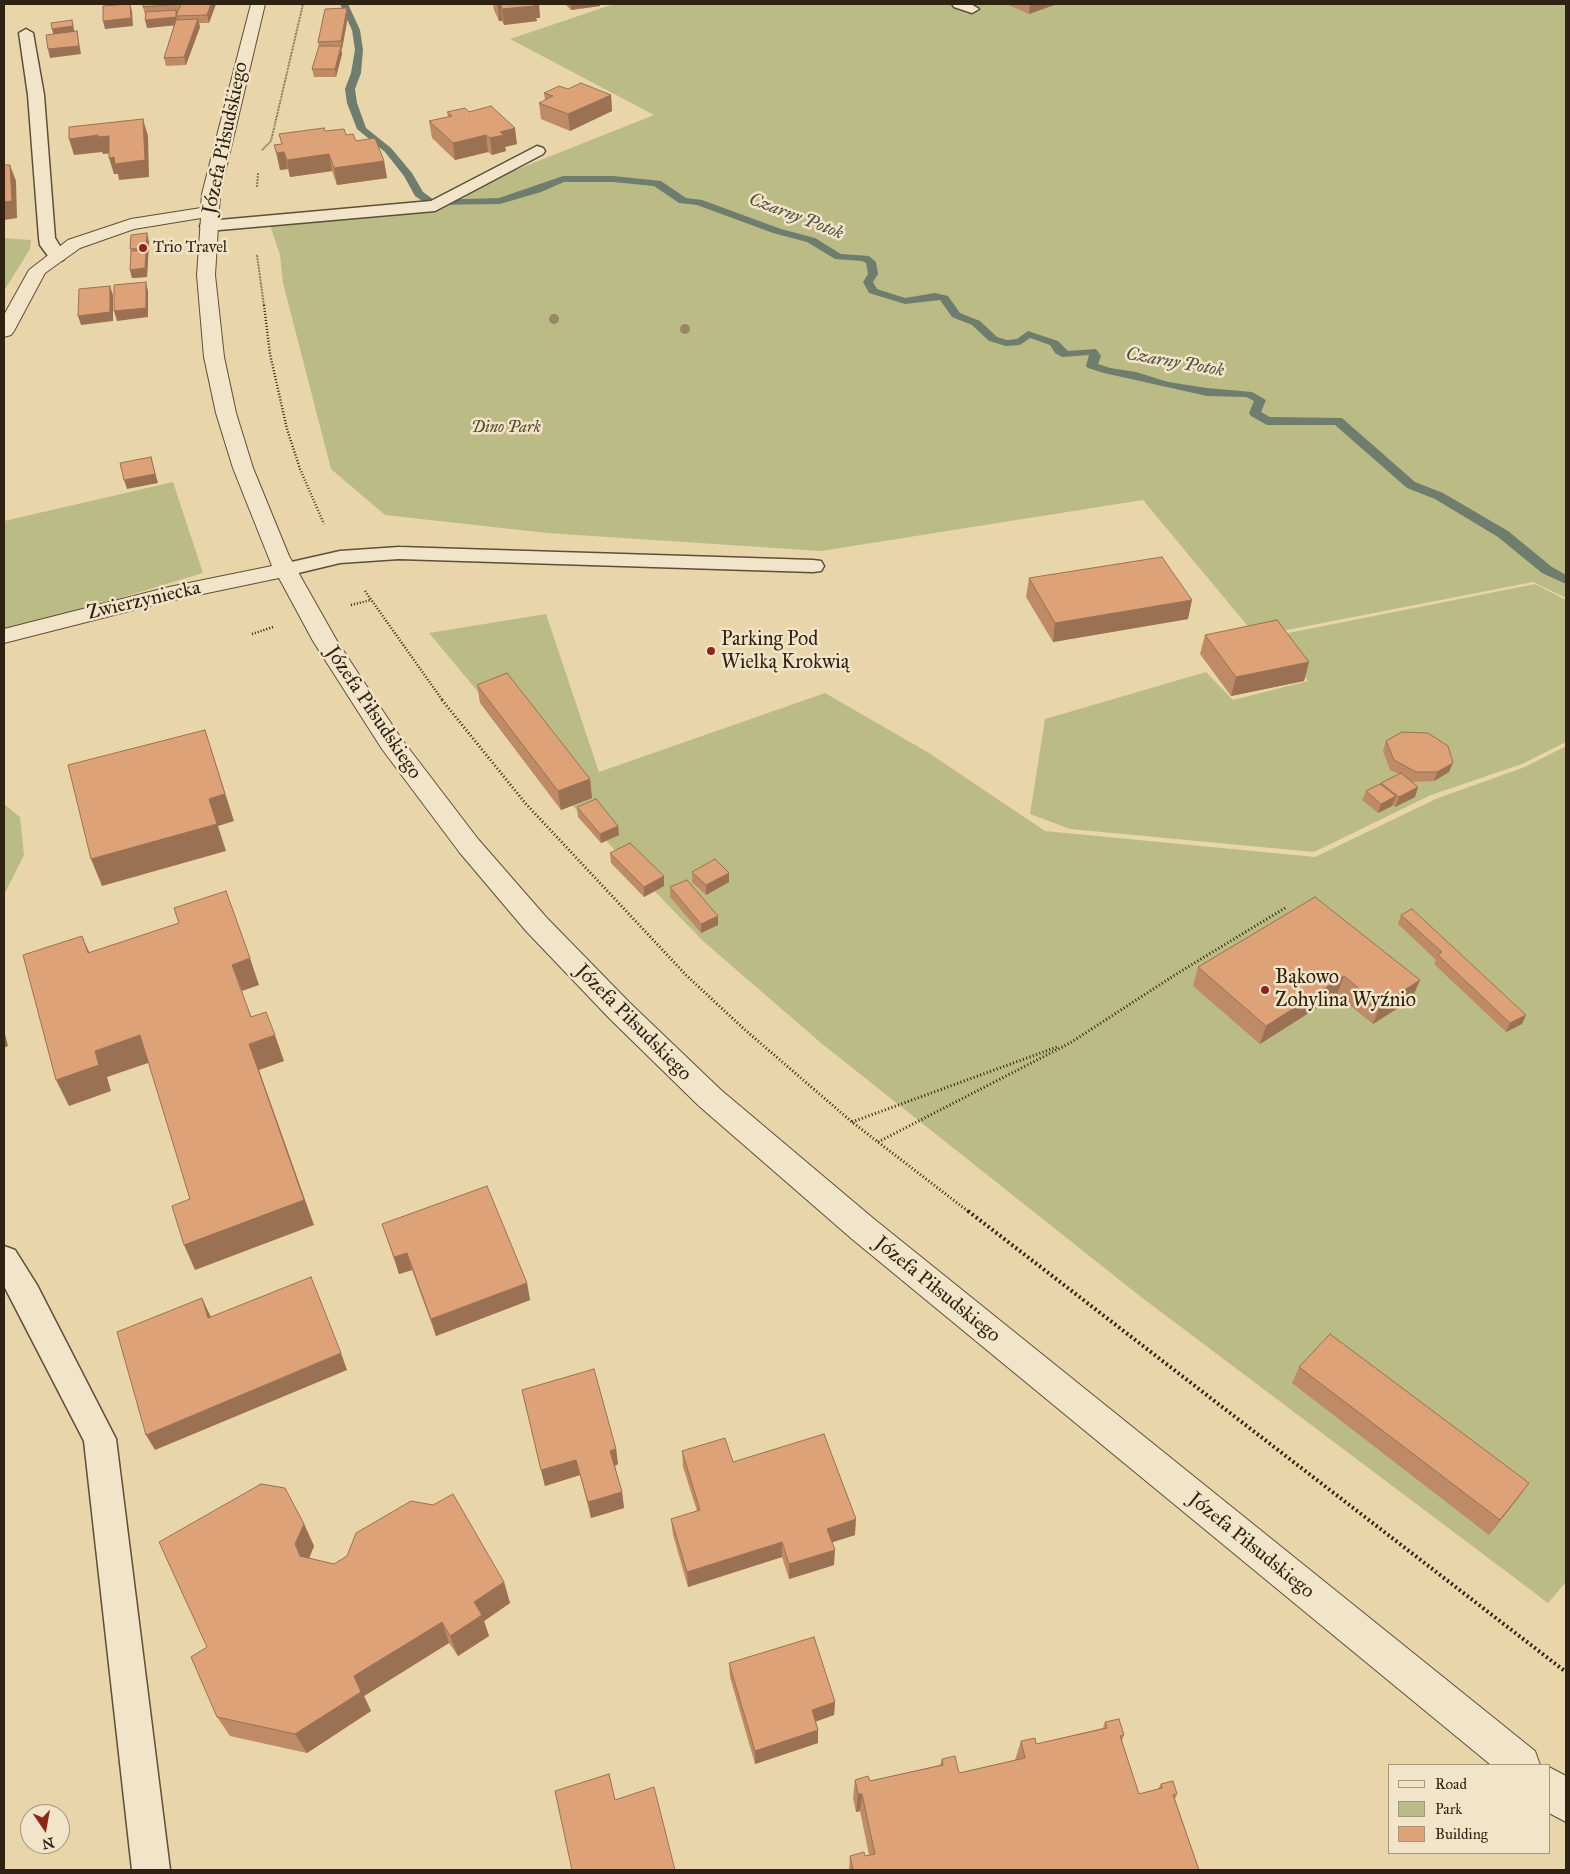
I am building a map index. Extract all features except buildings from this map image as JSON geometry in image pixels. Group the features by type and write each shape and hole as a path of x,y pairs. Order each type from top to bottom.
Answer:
{"street":[{"name":"Józefa Piłsudskiego","path":"258,4 229,114 208,219 206,274 214,357 221,394 243,468 286,570 310,616 368,710 448,819 564,954 666,1056 757,1139 863,1229 1521,1764"},
{"path":"4,330 38,270 74,244 131,224 208,219"},
{"name":"Zwierzyniecka","path":"4,636 169,594 286,570"},
{"path":"1550,1788 1566,1802"}],"lane":[{"path":"26,33 36,95 47,238 48,245 57,256"},
{"path":"208,219 255,223 434,206 537,151"},
{"path":"286,570 340,556 399,553 813,566"},
{"path":"4,1259 26,1295 100,1439 151,1870"}],"path":[{"path":"259,153 271,141 303,4"},
{"path":"258,163 255,223 258,276 270,354 287,429 313,501 340,556 442,700 526,804 686,975 852,1122 1566,1672"},
{"path":"878,1142 1070,1043 1178,973 1285,908"},
{"path":"852,1122 1070,1043"}],"green space":[{"name":"Dino Park","path":"610,4 1566,4 1566,598 1533,582 1256,636 1143,500 821,551 547,533 385,515 331,469 283,283 280,255 268,219 445,198 654,115 510,39"},
{"path":"4,238 31,240 30,249 4,291"},
{"path":"173,482 203,573 4,633 4,521"},
{"path":"1535,584 1566,600 1566,742 1522,764 1431,795 1314,852 1070,829 1030,814 1045,719 1206,672 1233,700 1308,681 1273,636"},
{"path":"546,614 599,772 825,693 929,753 1045,831 1315,857 1438,798 1525,767 1566,746 1566,1582 1548,1603 1141,1297 821,1043 703,941 578,812 429,633"},
{"path":"4,804 20,817 24,855 4,895"}],"waterway":[{"name":"Czarny Potok","path":"344,4 356,30 359,50 356,73 350,89 352,103 362,129 388,150 408,175 419,194 432,203 500,201 537,190 563,179 613,179 657,183 683,201 698,202 777,231 811,240 839,257 865,258 871,262 873,274 868,282 873,291 890,298 905,301 935,296 944,298 956,315 976,323 993,339 1006,343 1020,342 1028,334 1054,343 1059,351 1066,355 1092,351 1095,356 1092,366 1108,371 1136,375 1166,385 1207,392 1248,394 1260,400 1255,413 1267,421 1338,421 1411,485 1439,496 1503,534 1547,570 1566,580"}],"place":[{"name":"Trio Travel","path":"143,248"},
{"name":"Parking Pod Wielką Krokwią","path":"711,651"},
{"name":"Bąkowo Zohylina Wyźnio","path":"1265,990"}]}
